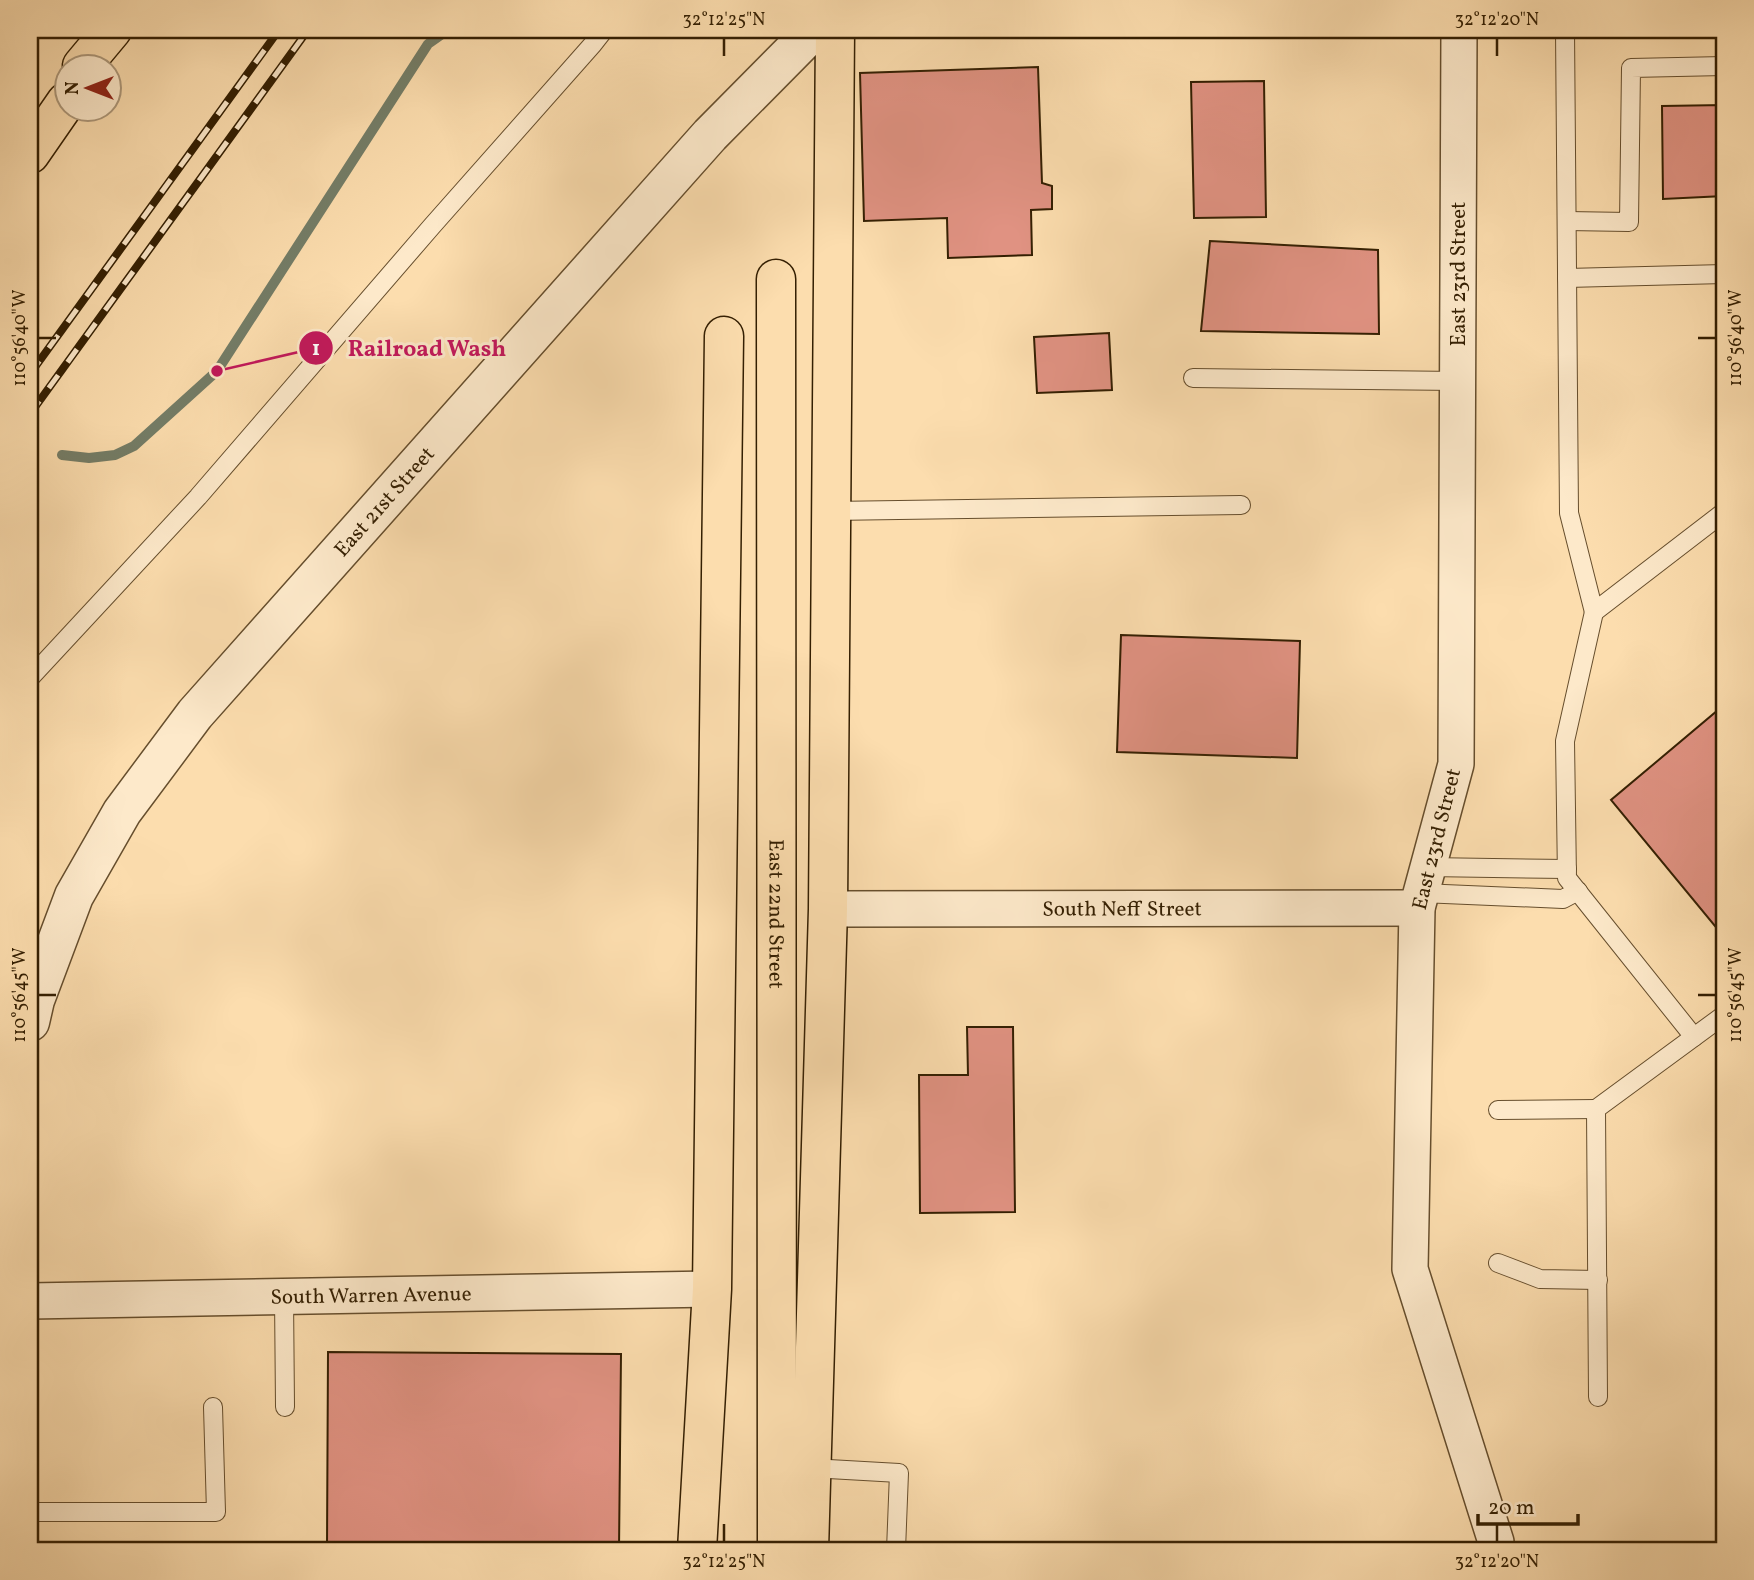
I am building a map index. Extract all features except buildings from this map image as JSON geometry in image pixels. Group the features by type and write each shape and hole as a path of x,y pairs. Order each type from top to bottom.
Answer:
{"main road":[{"path":"93,52 111,30"},
{"path":"102,52 118,30"},
{"path":"809,1550 828,909 835,30"},
{"path":"30,131 52,104"},
{"path":"30,154 52,122"},
{"name":"East 22nd Street","path":"776,279 777,1550"},
{"path":"697,1550 712,1289 724,336"}],"street":[{"name":"East 21st Street","path":"30,1022 74,896 122,813 195,714 710,135 814,30"},
{"name":"East 23rd Street","path":"1459,30 1456,764 1422,889 1410,1269 1496,1542 1496,1550"},
{"name":"South Neff Street","path":"828,909 1422,889"},
{"name":"South Warren Avenue","path":"30,1301 712,1289"}],"lane":[{"path":"30,678 198,498 604,30"},
{"path":"1565,30 1569,513 1594,612 1565,741 1567,878 1694,1037"},
{"path":"1567,221 1629,222 1632,68 1724,66"},
{"path":"1567,278 1724,274"},
{"path":"1193,378 1457,381"},
{"path":"831,511 1241,506"},
{"path":"1594,612 1724,512"},
{"path":"1422,889 1567,869"},
{"path":"1422,889 1563,900 1578,891"},
{"path":"1498,1110 1596,1109 1724,1016"},
{"path":"1596,1109 1598,1397"},
{"path":"1498,1263 1540,1279 1598,1280"},
{"path":"284,1296 285,1406"},
{"path":"30,1512 216,1511 214,1408"},
{"path":"811,1468 899,1473 896,1550"}],"waterway":[{"path":"62,455 89,458 115,455 134,446 217,371 428,44 448,30"}],"railway":[{"path":"30,374 279,30"},
{"path":"30,414 308,30"}],"place":[{"name":"Railroad Wash","path":"217,371"}]}
